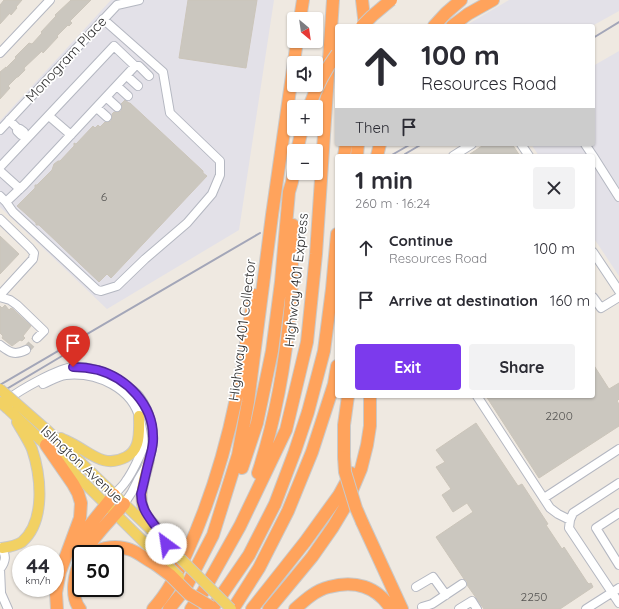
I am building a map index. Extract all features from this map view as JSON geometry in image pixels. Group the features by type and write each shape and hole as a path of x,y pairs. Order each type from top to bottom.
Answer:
{"highway":[{"path":"301,12 303,0"},
{"name":"Highway 401 Express","path":"191,609 203,592 240,526 286,430 307,342 316,254 334,0"},
{"path":"357,24 361,0"},
{"path":"361,0 365,24"},
{"path":"364,24 391,0"},
{"path":"436,24 461,0"},
{"path":"455,24 468,14 493,0"},
{"name":"Highway 401 Collector","path":"169,609 184,588 213,535 238,455 247,410 269,236 296,48"},
{"path":"312,100 323,74 335,57"},
{"path":"240,526 266,449 280,389 291,301 294,191 292,182"},
{"path":"213,535 238,480 257,423 272,351 281,282 289,192 292,182"},
{"path":"153,609 167,591 197,529 223,453 236,399 261,250 269,236"},
{"path":"124,548 130,549 157,561 189,594 212,608 249,555 275,504 295,451 308,412 324,351 335,256"},
{"path":"232,609 259,568 288,511 312,452 335,378"},
{"path":"348,398 344,425 344,457 346,478 356,508 402,609"},
{"path":"252,609 305,542 339,495 349,478 358,457 370,401"},
{"path":"269,609 312,557 334,526 345,507 360,469 367,445 370,426 370,401"},
{"path":"46,445 73,484 78,493 81,504 80,518 64,560"},
{"path":"64,565 82,535 114,495"},
{"path":"90,545 124,504"},
{"path":"295,609 314,594 328,587 347,584 368,588 380,596 391,609"},
{"path":"56,597 57,609"},
{"path":"75,597 76,602 80,609"}],"main road":[{"name":"Islington Avenue","path":"0,389 8,403 46,445 116,514 157,561"},
{"name":"Islington Avenue","path":"8,403 48,431 232,609"},
{"path":"1,547 12,547 22,542 33,528 39,511 39,476 32,448 8,403"},
{"path":"48,431 80,448 94,458 112,461 124,458 134,452 138,443 139,416"},
{"path":"149,460 141,494 141,501 146,514 161,534 166,544"}],"street":[{"path":"0,53 49,0"},
{"name":"Monogram Place","path":"0,130 117,5 139,0"},
{"path":"103,19 163,72 170,113 220,161 220,175 212,194 187,223 145,259 117,286 101,291 96,290 13,212 3,199 20,189 135,66"},
{"path":"0,167 26,137 49,116 122,36"},
{"path":"114,46 135,66 139,66 150,76"},
{"path":"127,76 138,86"},
{"path":"117,86 128,96"},
{"path":"106,97 117,107"},
{"path":"96,108 107,117"},
{"path":"49,116 71,135"},
{"path":"9,120 17,128 17,131 26,137"},
{"path":"456,154 469,146"},
{"path":"595,159 619,197"},
{"path":"0,171 20,189"},
{"path":"0,219 34,253 33,258 0,296 17,305 44,331 38,338"},
{"path":"595,255 619,291"},
{"path":"595,300 601,308 619,297"},
{"path":"0,345 10,353 20,353 26,350"},
{"path":"8,403 54,373 73,367 98,370 130,387 145,405 154,436 149,460 124,504"},
{"path":"8,403 65,376 80,375 98,378 108,382 123,392 136,407 142,431 143,446 127,480 114,495"},
{"path":"478,398 550,508 570,520"},
{"path":"544,498 619,449"},
{"path":"619,483 573,513 570,520 570,528 615,590 619,603"},
{"path":"619,513 596,528 619,565"},
{"path":"1,547 5,555 5,563 0,569 0,592 8,609"},
{"path":"416,587 433,577 446,595"},
{"path":"422,607 432,604 462,584"},
{"path":"586,609 615,590"},
{"path":"459,609 472,601 477,609"}],"shaded area":[{"path":"111,0 274,0 239,230 107,309 0,207 0,121"},
{"path":"509,0 619,0 619,11 595,24 468,24"},
{"path":"619,51 619,276 595,240 595,154 538,154 532,146 595,146 595,65"}],"building":[{"path":"4,0 22,0 11,15 10,13 0,24 0,5"},
{"path":"71,0 91,0 70,21 72,23 57,36 58,37 43,53 42,51 24,68 25,70 8,86 10,88 0,99 0,72 16,58 15,57 29,43 32,44 56,16 55,15"},
{"path":"188,0 257,0 246,68 179,58"},
{"path":"125,100 207,176 111,278 107,274 99,282 17,206 35,188 35,185 37,185 52,170 54,164 60,161 74,146 74,143 76,144 93,126 95,128 98,125 100,127 105,122 111,121 112,114 114,112 121,111 121,104"},
{"path":"482,146 513,146 519,154 470,154"},
{"path":"0,236 19,254 0,274"},
{"path":"5,305 9,310 11,308 13,309 31,326 23,336 25,338 12,346 2,338 3,336 0,333 0,306 2,308"},
{"path":"595,367 609,389 619,383 619,399 617,401 619,404 619,426 539,478 487,398 595,398"},
{"path":"476,423 518,486 522,484 562,549 564,547 587,582 589,584 591,583 593,587 560,609 484,609 467,585 467,581 464,579 436,537 473,512 467,503 453,512 442,495 451,489 436,467 445,462 436,450"}],"tunnel":[{"path":"26,350 37,338"}],"railway":[{"path":"595,37 619,22"},
{"path":"394,154 408,146"},
{"path":"405,154 419,146"},
{"path":"0,385 260,233"},
{"path":"0,393 62,356"}],"route":[{"path":"73,367 84,367 98,370 119,380 130,387 145,405 154,436 141,494 141,501 146,514 161,534 166,544"}]}
